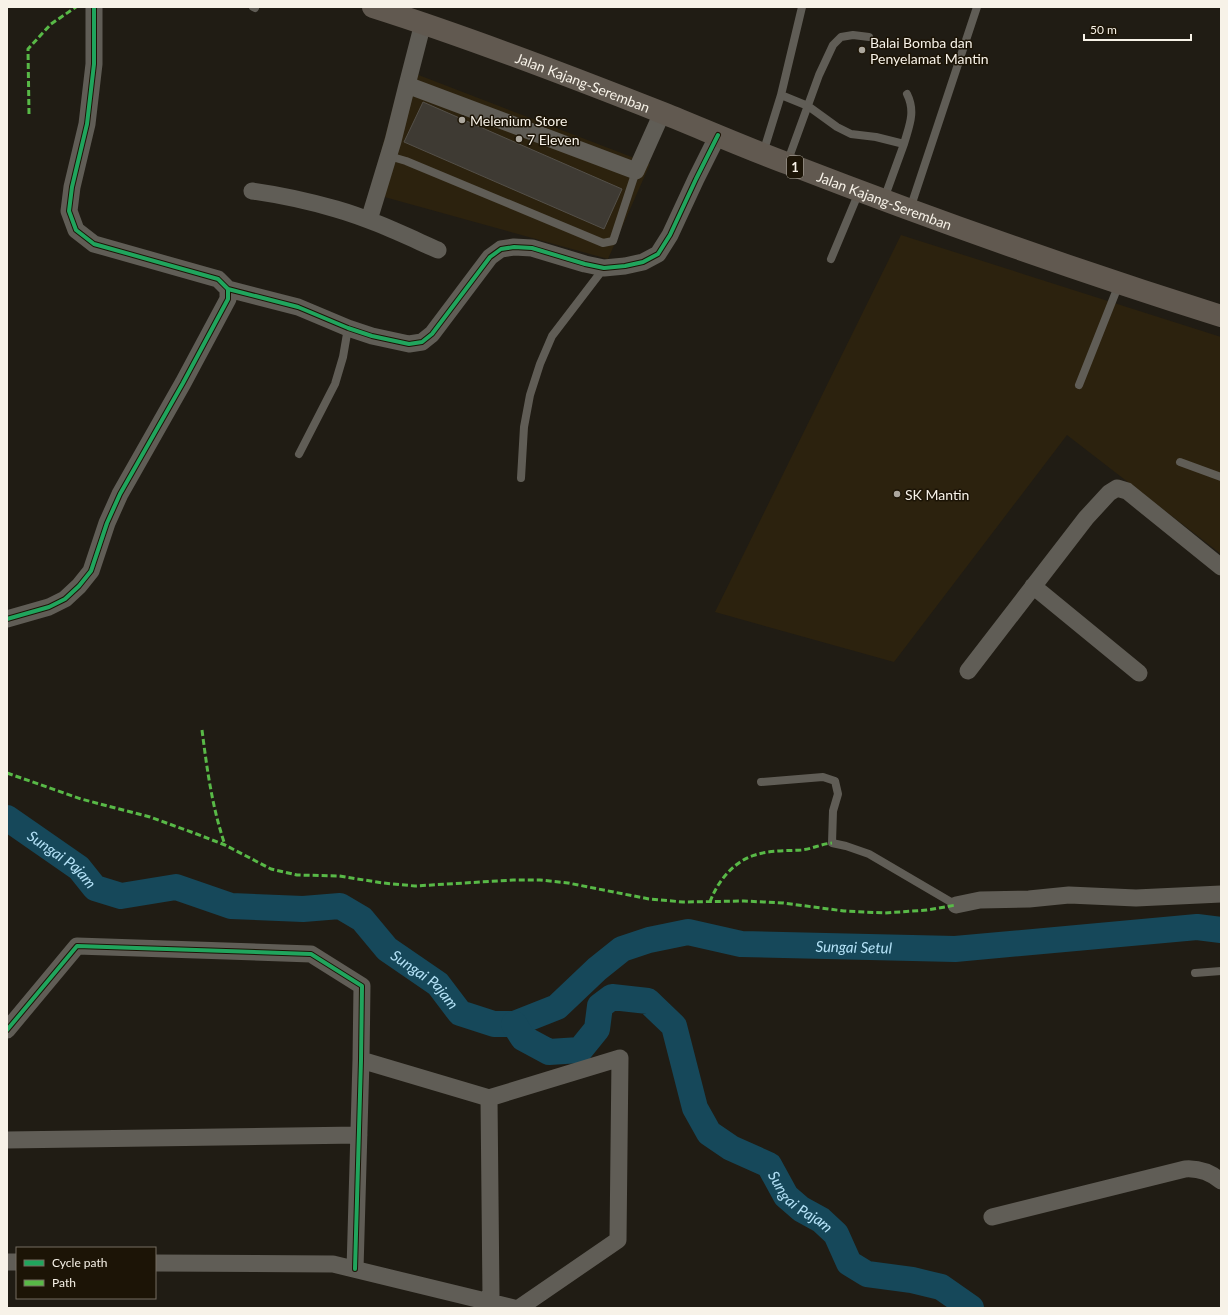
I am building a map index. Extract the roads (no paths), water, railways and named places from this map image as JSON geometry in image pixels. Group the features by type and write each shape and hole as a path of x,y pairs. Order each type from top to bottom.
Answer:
{"main road":[{"name":"Jalan Kajang-Seremban","path":"373,7 423,23 536,64 718,135 787,164 883,200 1060,264 1221,316"}],"street":[{"path":"94,7 94,64 87,124 72,187 69,211 76,230 94,244 218,279 228,289 298,308 372,336 409,344 422,342 432,334 490,257 501,250 514,247 532,248 585,264 604,268 625,266 643,262 658,254 670,235 718,135"},
{"path":"369,220 389,156 423,23"},
{"path":"407,85 636,171 662,113"},
{"path":"252,191 292,197 337,209 369,220 438,250"},
{"path":"7,620 48,607 65,599 79,586 91,571 107,524 120,494 183,383 228,299 228,289"},
{"path":"968,670 1086,518 1108,492 1117,488 1127,491 1221,567"},
{"path":"1033,586 1139,673"},
{"path":"956,905 980,900 1029,899 1069,895 1136,898 1221,894"},
{"path":"7,1030 77,946 311,954 362,986 362,1060 355,1269"},
{"path":"362,1060 488,1098 620,1058 618,1240 519,1308"},
{"path":"488,1098 491,1297"},
{"path":"7,1140 359,1136"},
{"path":"992,1217 1185,1169 1206,1171 1221,1181"},
{"path":"156,1263 333,1264 514,1308"}],"lane":[{"path":"763,154 781,95 802,7"},
{"path":"909,209 977,7"},
{"path":"787,164 819,76 833,45 840,37 853,34 869,36"},
{"path":"883,200 904,144 911,116 911,102 907,94"},
{"path":"781,95 808,106 837,127 850,134 876,137 904,144"},
{"path":"389,156 406,161 603,243 613,241 636,171"},
{"path":"831,259 859,191"},
{"path":"521,478 524,427 530,395 540,364 552,336 604,268"},
{"path":"1079,385 1119,283"},
{"path":"299,454 335,384 343,357 348,328"},
{"path":"1180,462 1221,477"},
{"path":"761,782 823,777 835,780 838,794 833,811 832,843 869,854 956,905"},
{"path":"1195,973 1221,971"}],"waterway":[{"name":"Sungai Setul","path":"7,818 79,868 95,888 121,896 176,887 231,906 303,909 340,906 362,919 387,949 438,984 460,1013 494,1024 514,1024 557,1007 597,969 622,949 649,940 688,932 741,944 955,949 1197,927 1221,930"},
{"name":"Sungai Pajam","path":"514,1024 523,1038 549,1052 580,1050 597,1029 600,1006 612,997 648,1001 674,1026 695,1108 709,1133 731,1148 769,1165 786,1196 801,1209 821,1220 836,1234 849,1263 867,1274 912,1280 941,1287 971,1308"}],"place":[{"name":"Balai Bomba dan Penyelamat Mantin","path":"862,50"},
{"name":"Melenium Store","path":"462,120"},
{"name":"7 Eleven","path":"519,139"},
{"name":"SK Mantin","path":"897,494"}]}
